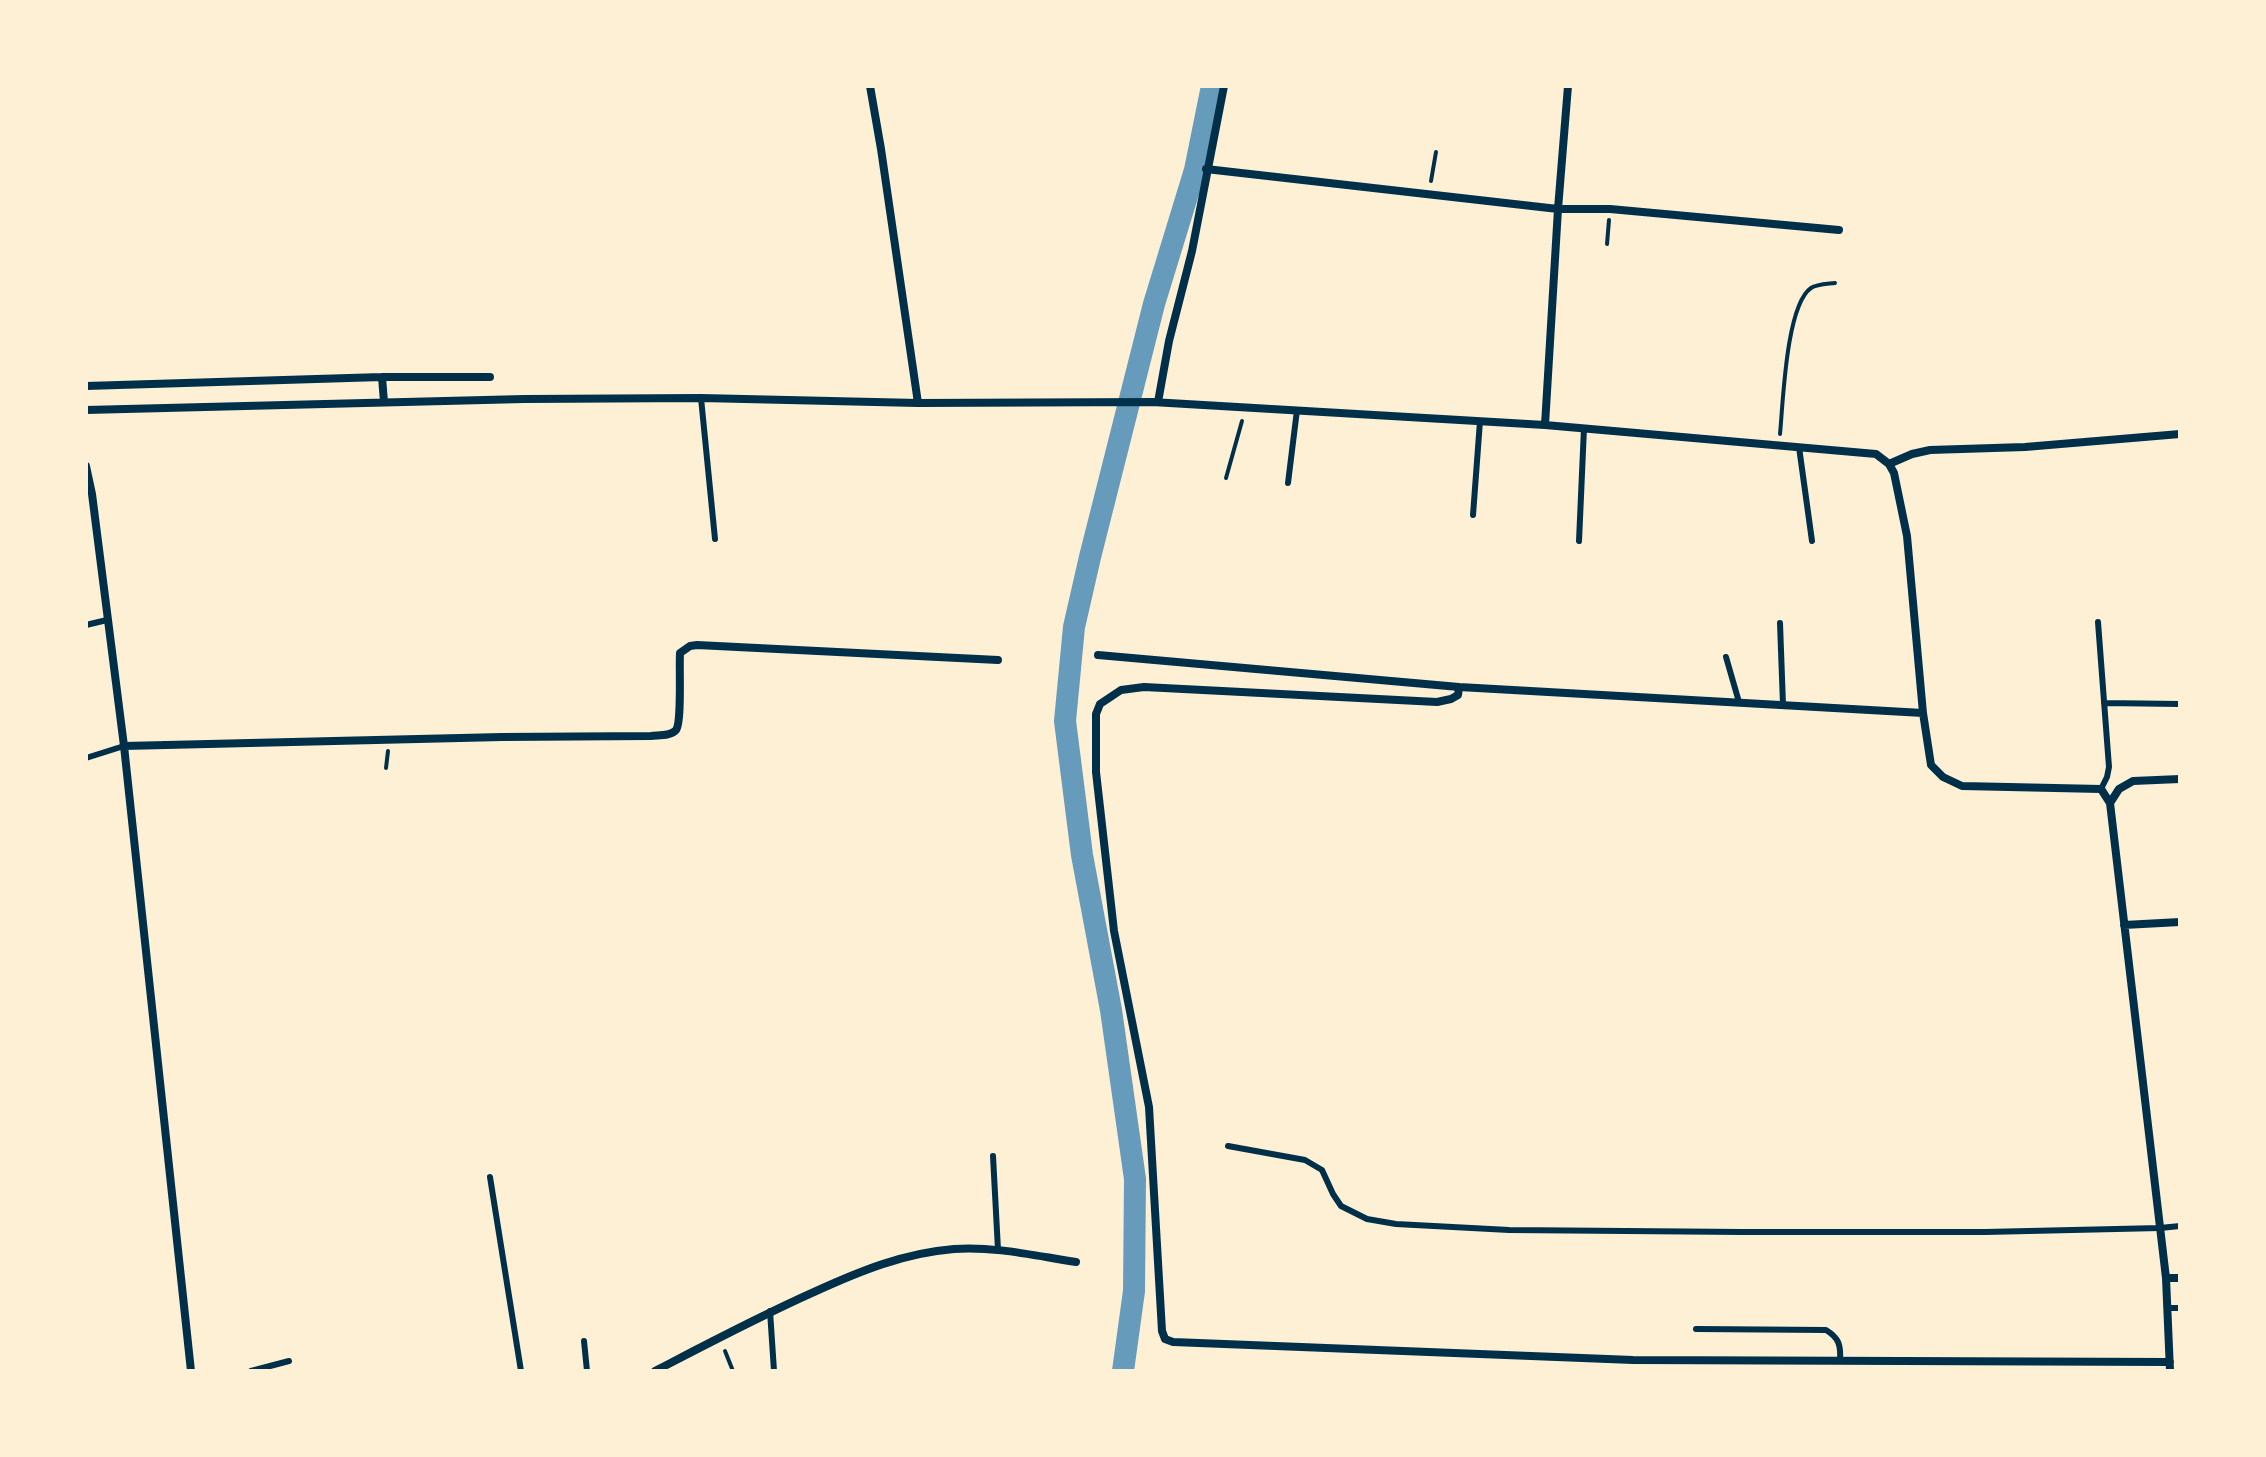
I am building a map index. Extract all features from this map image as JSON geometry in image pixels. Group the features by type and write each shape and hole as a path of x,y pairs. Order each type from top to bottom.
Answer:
{"street":[{"path":"870,86 918,403"},
{"path":"1155,402 1192,251 1224,86"},
{"path":"1545,425 1568,86"},
{"path":"1206,169 1558,209 1610,209 1839,230"},
{"path":"86,386 382,377 490,377"},
{"path":"382,377 384,402"},
{"path":"86,410 524,399 1155,402 1545,425 1876,454 1889,464 1894,473 1907,536 1923,713 1931,765 1943,777 1962,786 2101,789 2110,803 2166,1278 2170,1367 1633,1360 1173,1342 1165,1339 1162,1331 1149,1107 1114,931 1096,772 1096,714 1100,704 1121,690 1144,687 1437,702 1458,695 1459,687"},
{"path":"1889,464 1930,450 2025,447 2180,434"},
{"path":"86,466 124,746 191,1371"},
{"path":"124,746 651,736 673,733 678,727 680,707 680,653 697,645 998,660"},
{"path":"1098,655 1459,687 1923,713"},
{"path":"2110,803 2119,789 2133,781 2180,779"},
{"path":"2124,925 2180,922"},
{"path":"655,1371 770,1311 873,1266 911,1255 955,1249 998,1250 1076,1262"},
{"path":"2166,1278 2180,1278"}],"lane":[{"path":"701,398 715,539"},
{"path":"1288,483 1297,410"},
{"path":"1473,515 1480,421"},
{"path":"1579,541 1584,428"},
{"path":"1799,447 1812,541"},
{"path":"86,625 107,620"},
{"path":"2098,622 2109,767 2101,789"},
{"path":"1780,623 1783,705"},
{"path":"1726,657 1739,702"},
{"path":"2104,703 2180,704"},
{"path":"86,758 124,746"},
{"path":"1228,1146 1305,1160 1322,1170 1341,1206 1367,1219 1396,1224 1509,1230 1742,1232 1985,1232 2180,1226"},
{"path":"993,1156 998,1250"},
{"path":"490,1177 521,1371"},
{"path":"2167,1308 2180,1308"},
{"path":"770,1311 774,1371"},
{"path":"1696,1329 1826,1330 1836,1335 1840,1361"},
{"path":"584,1341 587,1371"},
{"path":"251,1371 289,1361"}],"path":[{"path":"1428,195 1436,152"},
{"path":"1607,244 1610,209"},
{"path":"1779,445 1791,329 1797,310 1803,295 1812,286 1835,283"},
{"path":"1226,478 1245,407"},
{"path":"720,1337 733,1371"}],"waterway":[{"path":"1123,1371 1134,1291 1135,1179 1111,1010 1082,855 1065,721 1074,627 1090,557 1154,304 1195,170 1212,86"}]}
